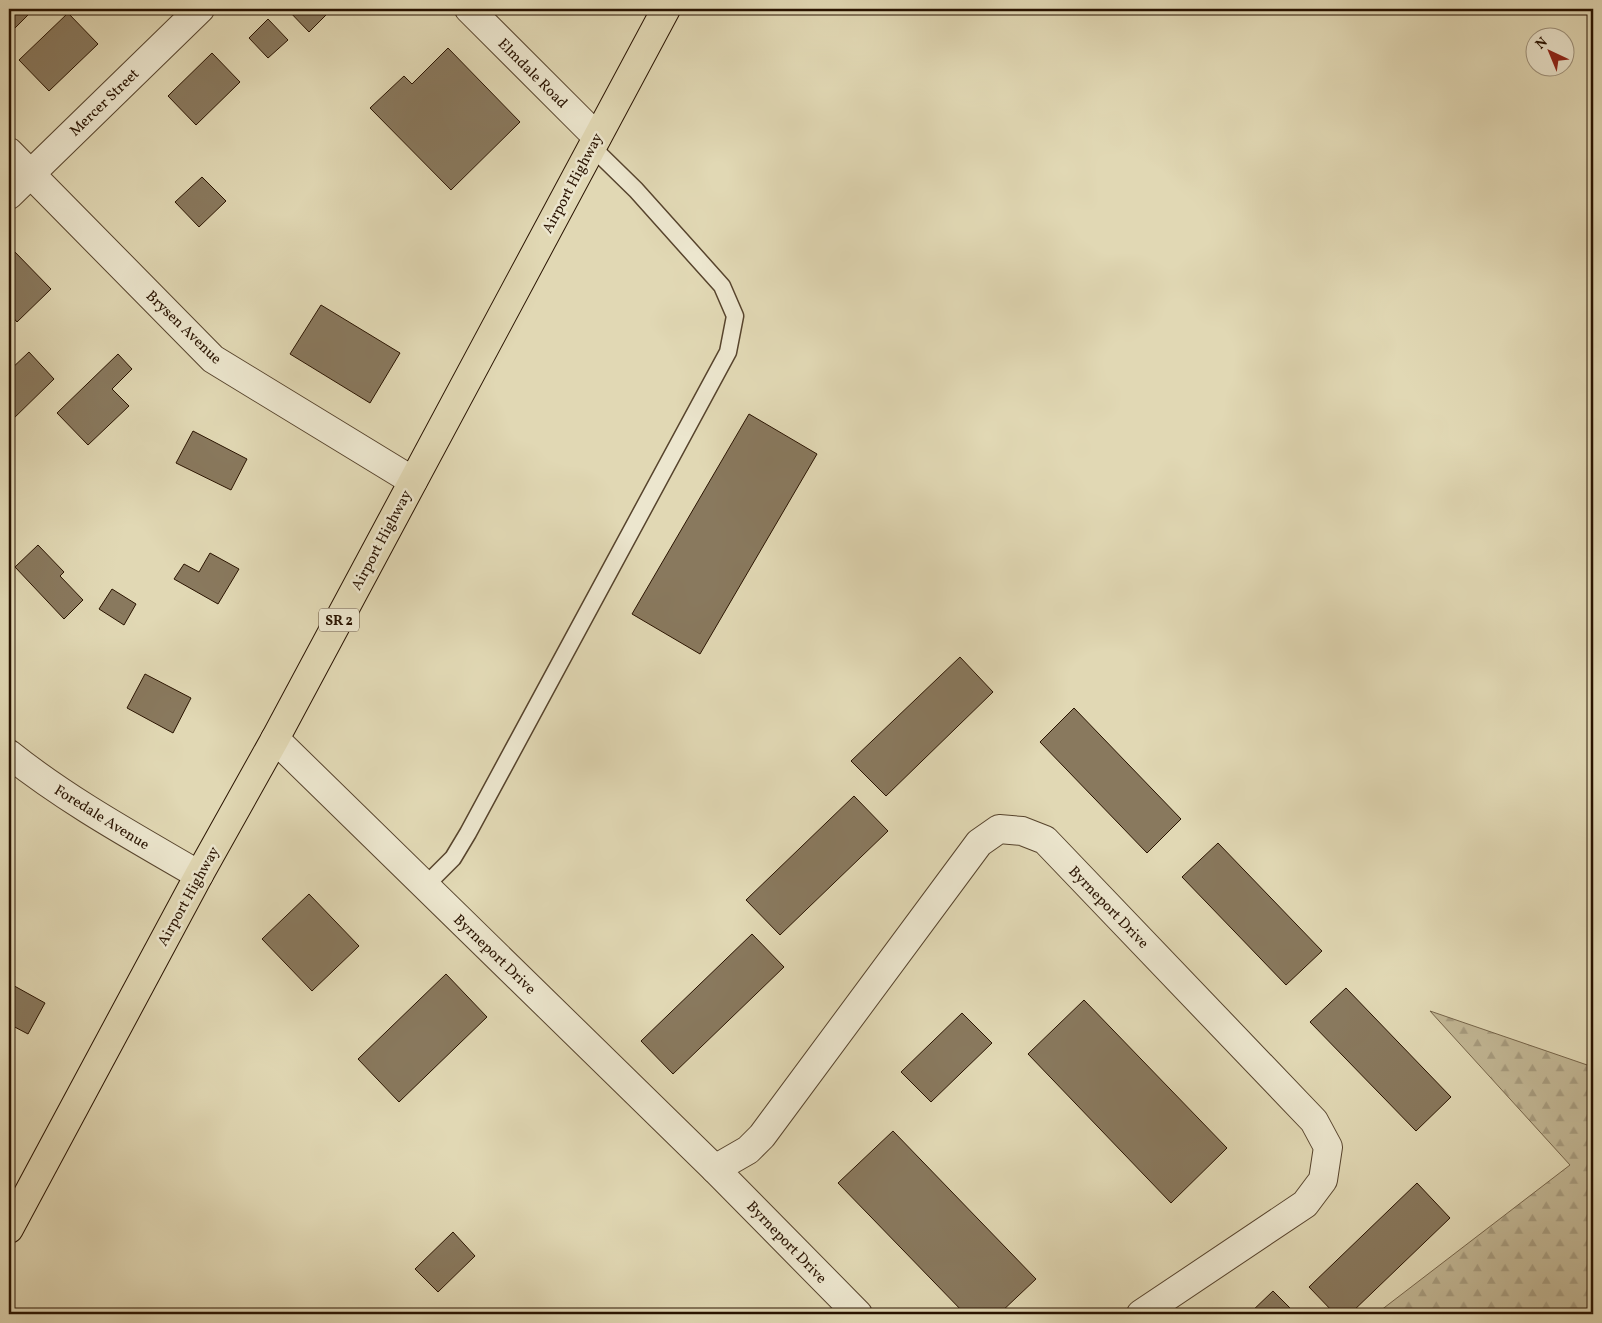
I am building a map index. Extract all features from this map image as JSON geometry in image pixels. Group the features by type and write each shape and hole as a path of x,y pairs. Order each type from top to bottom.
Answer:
{"main road":[{"name":"Airport Highway","path":"9,1229 199,875 275,739 666,9"}],"street":[{"name":"Mercer Street","path":"9,195 200,9"},
{"name":"Elmdale Road","path":"469,9 594,142"},
{"name":"Brysen Avenue","path":"9,152 213,359 413,481"},
{"name":"Byrneport Drive","path":"275,739 715,1169 858,1314"},
{"name":"Foredale Avenue","path":"9,754 32,773 89,810 199,875"},
{"name":"Byrneport Drive","path":"715,1169 748,1150 762,1136 979,843 1000,829 1022,830 1045,840 1052,847 1314,1120 1328,1147 1324,1180 1305,1204 1141,1314"}],"lane":[{"path":"425,886 453,858 468,833 728,352 736,316 722,286 594,142"}],"green space":[{"path":"1430,1011 1593,1067 1593,1314 1376,1314 1570,1165"}],"building":[{"path":"9,9 34,9 9,34"},
{"path":"287,9 332,9 309,32"},
{"path":"68,13 98,44 49,91 19,60"},
{"path":"268,19 288,40 268,58 249,38"},
{"path":"448,48 520,122 451,190 370,108 404,76 412,84"},
{"path":"212,53 240,82 196,125 168,96"},
{"path":"202,177 226,201 199,227 175,202"},
{"path":"14,251 51,289 17,322 9,313 9,256"},
{"path":"321,305 400,353 370,403 290,354"},
{"path":"29,352 54,379 11,421 9,418 9,371"},
{"path":"118,354 132,369 112,389 129,406 88,445 57,413"},
{"path":"749,414 817,454 700,654 632,614"},
{"path":"193,431 247,459 231,490 176,463"},
{"path":"38,545 64,572 60,576 83,600 64,619 15,567"},
{"path":"210,553 239,569 218,604 174,579 184,564 199,572"},
{"path":"112,589 136,604 124,625 99,609"},
{"path":"960,657 993,692 886,796 851,761"},
{"path":"145,674 191,698 173,733 127,708"},
{"path":"1074,708 1181,819 1147,853 1040,742"},
{"path":"854,796 888,831 780,935 746,900"},
{"path":"1218,843 1322,951 1286,985 1182,877"},
{"path":"309,894 359,946 312,991 262,939"},
{"path":"752,934 784,967 673,1074 641,1041"},
{"path":"446,974 487,1017 399,1102 358,1059"},
{"path":"9,983 45,1003 28,1034 9,1024"},
{"path":"1346,988 1451,1097 1416,1131 1310,1022"},
{"path":"1084,1000 1227,1148 1171,1203 1028,1054"},
{"path":"962,1013 992,1043 931,1102 901,1072"},
{"path":"893,1131 1036,1279 999,1314 965,1314 838,1183"},
{"path":"1417,1183 1450,1218 1350,1314 1335,1314 1309,1287"},
{"path":"453,1232 475,1256 438,1292 415,1269"},
{"path":"1273,1291 1296,1314 1249,1314"}]}
